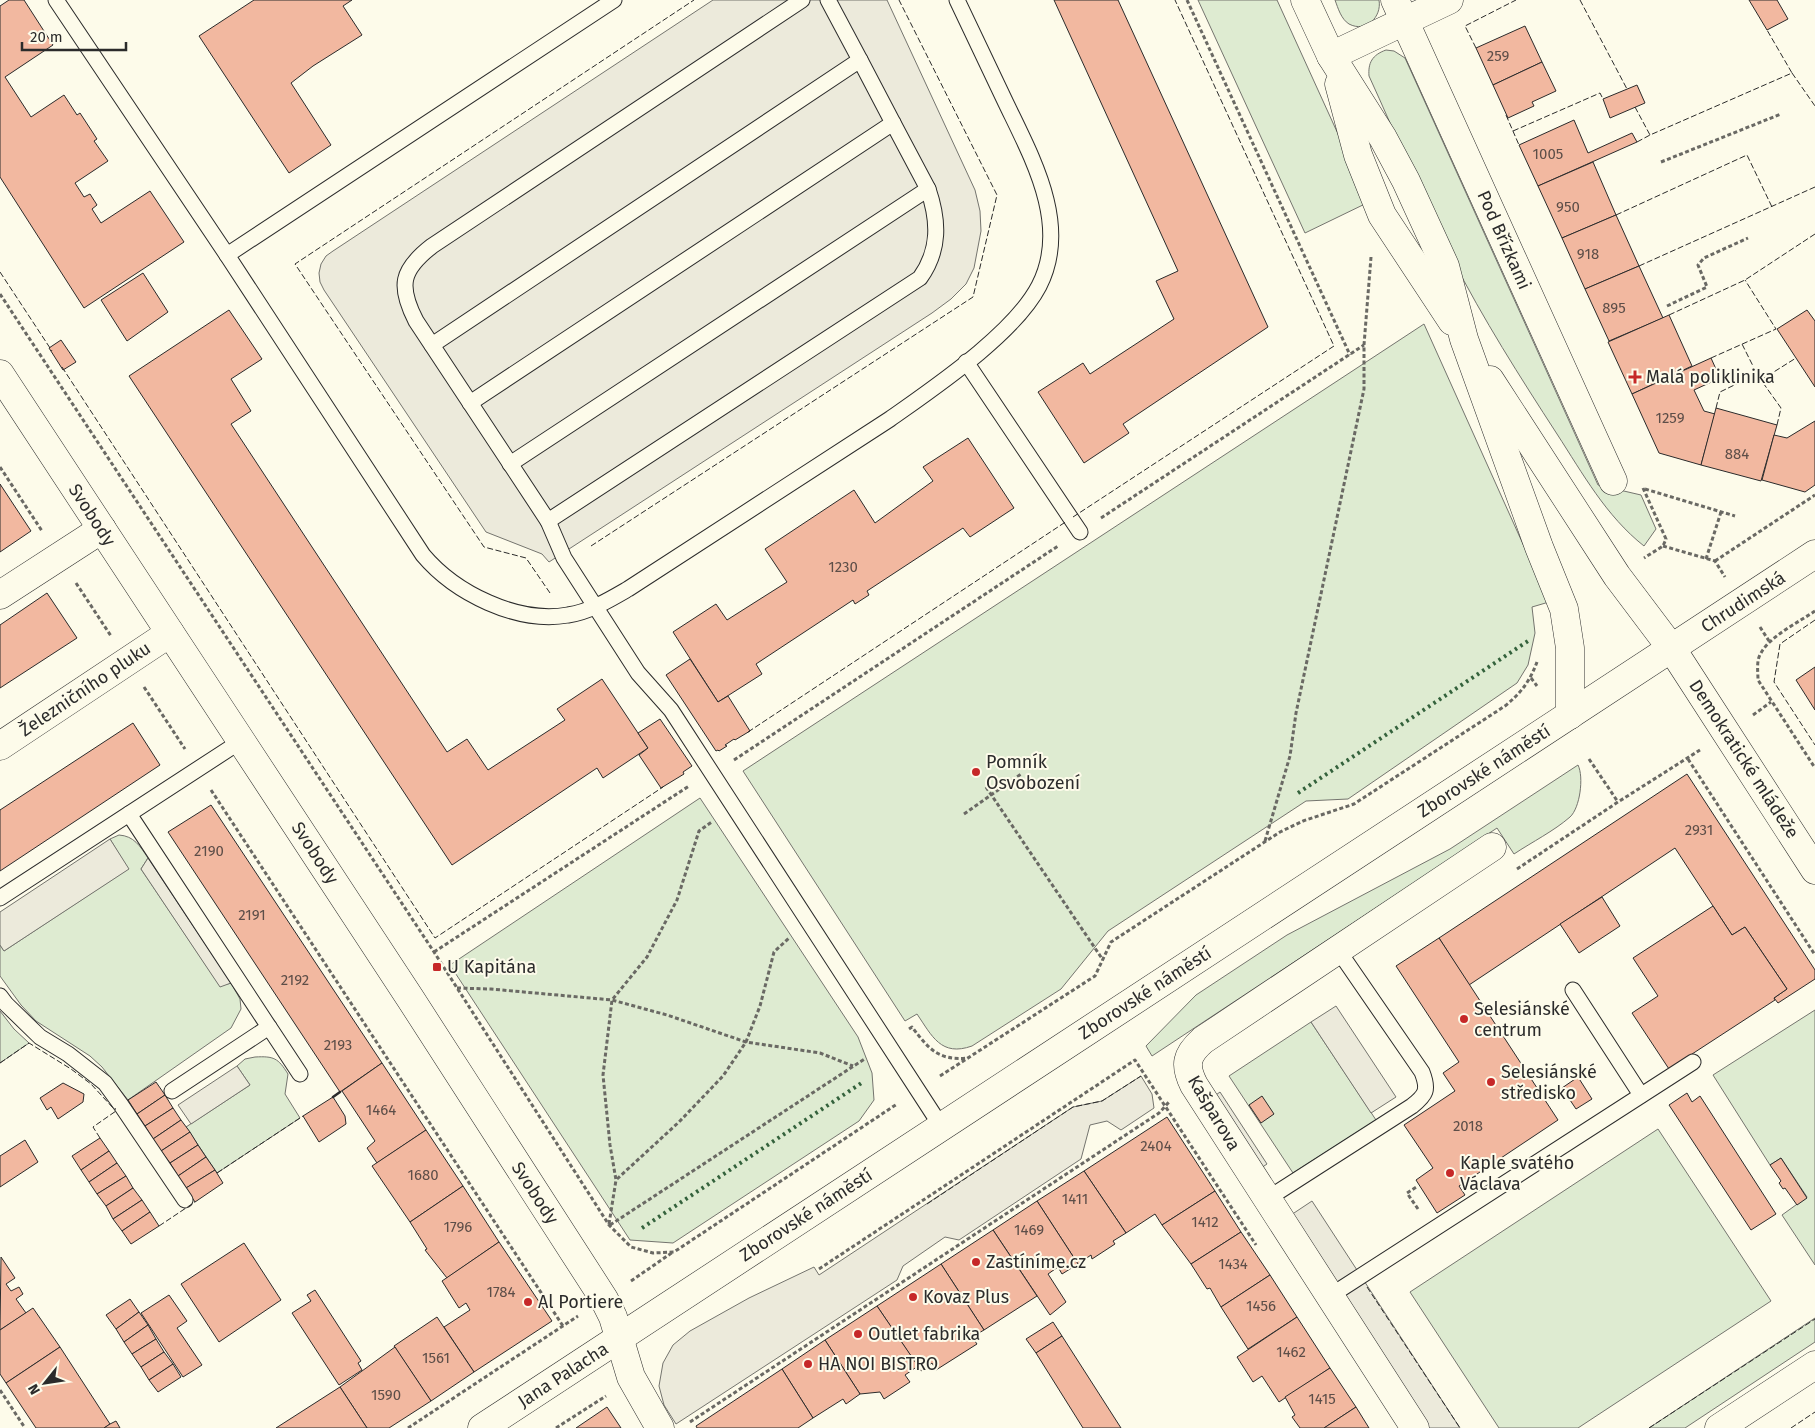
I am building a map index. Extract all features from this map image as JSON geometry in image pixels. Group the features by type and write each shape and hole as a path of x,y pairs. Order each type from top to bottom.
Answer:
{"street":[{"path":"1305,0 1331,56 1383,138 1416,199 1444,266 1464,339 1564,609 1570,648 1570,715"},
{"path":"1331,56 1400,11 1449,0"},
{"name":"Pod Břízkami","path":"1400,11 1613,480"},
{"path":"1331,56 1358,155 1382,215 1616,576 1672,649"},
{"name":"Svobody","path":"0,374 410,998 604,1299 612,1317 631,1377 660,1428"},
{"path":"0,595 102,529"},
{"name":"Chrudimská","path":"1672,649 1815,554"},
{"name":"Železničního pluku","path":"0,746 170,633"},
{"name":"Zborovské náměstí","path":"619,1338 1672,649"},
{"name":"Demokratické mládeže","path":"1672,649 1815,870"},
{"name":"Kašparova","path":"1414,1428 1194,1085 1190,1077 1188,1061 1191,1053 1203,1040 1492,847"},
{"name":"Jana Palacha","path":"482,1428 619,1338"},
{"path":"1719,1428 1815,1365"}],"lane":[{"path":"56,0 227,255 423,555 435,569 461,589 477,598 529,614 567,616 596,606 628,589 890,419 966,362 1002,332 1027,304 1039,286 1048,264 1051,244 1047,202 1026,146 957,0"},
{"path":"227,255 614,0"},
{"path":"802,0 421,255 411,266 405,278 404,290 407,304 432,345 548,521 564,558 638,673 671,710 941,1126"},
{"path":"548,521 920,278 928,266 934,252 936,236 933,204 928,189 828,0"},
{"path":"432,345 860,60"},
{"path":"470,403 893,123"},
{"path":"510,464 928,189"},
{"path":"966,362 1080,532"},
{"path":"0,898 241,741"},
{"path":"129,814 300,1074"},
{"path":"1267,1199 1412,1106 1421,1099 1426,1091 1426,1082 1422,1072 1338,950"},
{"path":"1573,990 1641,1095"},
{"path":"0,996 40,1037 68,1054 105,1083 185,1200"},
{"path":"172,1091 269,1026"},
{"path":"1330,1296 1692,1062"}],"path":[{"path":"1187,0 1350,355"},
{"path":"1661,162 1781,114"},
{"path":"1667,306 1707,287 1698,265 1704,258 1748,238"},
{"path":"1265,842 1290,756 1296,713 1364,389 1364,346 1372,248"},
{"path":"0,294 434,952 609,1225 631,1247 652,1253 674,1252"},
{"path":"732,761 1364,346"},
{"path":"0,467 563,1326"},
{"path":"1613,480 1644,489 1666,539 1663,546 1715,561 1815,494"},
{"path":"1706,559 1720,512"},
{"path":"1815,611 1769,641 1760,654 1758,666 1758,680 1815,768"},
{"path":"912,1027 924,1043 944,1058 969,1058 1096,976 1111,942 1280,832 1303,821 1354,804 1505,706 1519,694 1531,678 1540,655"},
{"path":"1531,678 1537,686"},
{"path":"1589,759 1618,802"},
{"path":"1688,759 1815,955"},
{"path":"964,814 1021,774"},
{"path":"434,952 696,782"},
{"path":"986,787 1103,960"},
{"path":"609,1225 616,1180 610,1145 603,1075 612,1000 647,957 677,900 698,831 719,817"},
{"path":"616,1180 679,1122 723,1076 746,1042 760,1006 774,952 794,933"},
{"path":"457,988 491,989 612,1000 667,1015 746,1042 820,1053 853,1067"},
{"path":"609,1225 872,1054"},
{"path":"819,1269 1136,1060 1165,1105"},
{"path":"408,1428 864,1126"},
{"path":"1407,1193 1418,1186"},
{"path":"0,1390 25,1428"},
{"path":"556,1428 598,1400 608,1395 612,1399"}],"green space":[{"path":"1198,0 1277,0 1369,202 1305,233"},
{"path":"1335,0 1379,0 1378,12 1372,22 1367,25 1355,26 1349,24 1344,19"},
{"path":"1386,50 1394,51 1405,58 1598,485 1641,495 1656,529 1644,546 1618,521 1586,479 1502,348 1452,258 1369,76 1369,67 1372,60 1377,54"},
{"path":"1424,324 1549,602 1532,607 1535,633 1528,665 1517,683 1348,799 1306,801 1108,931 1061,989 972,1046 961,1049 945,1047 933,1037 917,1014 905,1021 743,771"},
{"path":"1578,765 1581,777 1579,800 1570,817 1557,827 1514,854 1497,828 1152,1056 1146,1046 1196,995 1287,935 1450,849"},
{"path":"700,798 858,1037 872,1073 874,1100 859,1121 673,1243 630,1240 450,965"},
{"path":"119,835 129,837 142,849 148,858 141,869 220,986 231,983 240,999 241,1009 231,1028 128,1100 102,1067 90,1056 36,1021 21,1005 0,976 0,945 4,951 128,869 110,839"},
{"path":"1815,1010 1815,1265 1782,1215 1807,1197 1781,1158 1770,1165 1713,1075"},
{"path":"0,1011 14,1029 29,1043 0,1063"},
{"path":"1311,1022 1376,1120 1293,1173 1229,1076"},
{"path":"255,1057 275,1059 288,1074 285,1094 300,1118 217,1173 186,1127 250,1085 237,1066 245,1059"},
{"path":"1658,1129 1771,1301 1578,1428 1499,1428 1410,1292"},
{"path":"1815,1318 1815,1342 1685,1428 1649,1428"}],"shaded area":[{"path":"713,0 887,0 975,190 980,211 981,231 974,268 966,284 951,299 932,313 549,562 542,554 486,532 324,290 320,282 321,264 326,256 333,251"},
{"path":"110,839 129,869 4,951 0,945 0,912"},
{"path":"148,858 231,983 220,987 141,869"},
{"path":"1336,1006 1396,1097 1371,1113 1311,1022"},
{"path":"237,1066 250,1085 191,1124 178,1105"},
{"path":"1141,1076 1152,1094 1154,1108 1121,1130 1107,1121 1090,1125 1081,1159 959,1240 945,1237 903,1266 897,1280 676,1424 664,1405 659,1386 663,1363 673,1345 690,1331 749,1298 814,1267 819,1275 1073,1107 1102,1101"},
{"path":"1220,1092 1267,1164 1255,1172 1209,1100"},
{"path":"1312,1201 1460,1428 1422,1428 1285,1219"}],"building":[{"path":"9,0 24,0 53,45 5,77 31,117 64,95 77,115 80,113 97,139 94,141 108,161 75,183 84,197 90,194 97,205 92,209 101,223 150,191 184,242 84,308 0,177 0,6"},
{"path":"254,0 352,0 343,6 362,35 313,66 291,83 331,145 289,173 199,36"},
{"path":"1054,0 1118,0 1268,327 1123,424 1129,433 1084,463 1038,392 1083,363 1090,374 1174,319 1156,281 1178,271"},
{"path":"1749,0 1777,0 1788,19 1767,30"},
{"path":"1525,26 1542,62 1493,85 1476,48"},
{"path":"1542,62 1556,91 1532,102 1534,106 1508,118 1493,85"},
{"path":"1637,85 1645,103 1610,118 1603,99"},
{"path":"1574,120 1588,153 1632,133 1637,142 1538,186 1519,145"},
{"path":"1593,162 1616,215 1562,238 1538,186"},
{"path":"1616,215 1639,266 1585,289 1562,238"},
{"path":"1639,266 1663,318 1609,341 1585,289"},
{"path":"143,273 168,312 127,341 101,300"},
{"path":"229,310 262,359 231,379 251,411 231,424 447,752 467,739 488,770 565,720 557,709 602,679 648,748 603,778 597,768 452,865 129,376"},
{"path":"1807,310 1815,321 1815,387 1777,329"},
{"path":"1669,315 1692,366 1632,394 1608,342"},
{"path":"61,340 76,362 63,370 49,348"},
{"path":"1711,358 1720,378 1694,390 1704,411 1715,414 1701,465 1659,453 1632,394"},
{"path":"1716,408 1777,425 1761,481 1701,465"},
{"path":"1815,421 1815,485 1805,492 1762,480 1774,435 1787,438"},
{"path":"968,438 1014,508 970,537 963,528 867,591 869,595 855,604 853,600 756,664 762,674 718,702 673,632 716,604 727,620 787,582 765,549 854,490 875,523 933,481 923,467"},
{"path":"0,484 31,531 0,552"},
{"path":"47,593 77,638 0,688 0,625"},
{"path":"690,659 718,702 728,696 750,731 734,739 719,751 716,751 666,675"},
{"path":"1815,667 1815,710 1796,680"},
{"path":"660,719 692,766 683,772 684,774 661,788 639,755 648,748 638,733"},
{"path":"133,723 160,765 0,871 0,810"},
{"path":"1687,774 1815,970 1815,979 1778,1003 1774,998 1787,989 1745,927 1732,935 1675,848 1469,985 1439,938"},
{"path":"211,805 382,1063 340,1092 168,832"},
{"path":"1602,897 1620,926 1579,953 1560,924"},
{"path":"1713,906 1732,935 1745,927 1787,989 1774,998 1775,1000 1669,1069 1632,1013 1658,996 1633,958"},
{"name":"Selesiánské středisko","path":"1439,938 1558,1120 1459,1186 1465,1195 1437,1213 1416,1180 1433,1168 1404,1125 1455,1091 1443,1073 1459,1062 1396,966"},
{"path":"382,1063 426,1130 377,1163 367,1148 375,1141 342,1091"},
{"path":"1578,1077 1592,1099 1576,1109 1562,1088"},
{"path":"156,1082 165,1095 137,1114 128,1100"},
{"path":"63,1083 84,1094 83,1102 58,1119 51,1107 47,1110 40,1098"},
{"path":"1687,1093 1692,1102 1700,1096 1776,1214 1751,1230 1669,1105"},
{"path":"165,1095 173,1108 145,1126 137,1114"},
{"path":"1262,1096 1274,1114 1261,1123 1249,1105"},
{"path":"333,1097 345,1116 346,1124 319,1142 303,1116"},
{"path":"173,1108 181,1120 153,1139 145,1126"},
{"path":"1167,1117 1215,1191 1162,1225 1155,1214 1126,1233 1084,1171"},
{"path":"181,1120 190,1132 161,1151 153,1139"},
{"path":"426,1130 463,1186 410,1222 372,1166"},
{"path":"190,1132 198,1145 170,1163 161,1151"},
{"path":"100,1138 109,1151 81,1170 72,1156"},
{"path":"25,1140 38,1162 0,1187 0,1156"},
{"path":"198,1145 206,1157 178,1176 170,1163"},
{"path":"109,1151 117,1163 89,1182 81,1170"},
{"path":"206,1157 215,1170 186,1188 178,1176"},
{"path":"1781,1158 1807,1198 1797,1205 1785,1188 1783,1189 1779,1183 1781,1181 1770,1165"},
{"path":"117,1163 126,1176 97,1194 89,1182"},
{"path":"215,1170 223,1183 195,1202 186,1188"},
{"path":"1084,1171 1126,1233 1113,1241 1115,1244 1092,1259 1091,1255 1078,1264 1037,1201"},
{"path":"126,1176 133,1188 106,1206 97,1194"},
{"path":"463,1186 499,1242 447,1278 425,1250 427,1249 410,1222"},
{"path":"133,1188 142,1200 113,1219 106,1206"},
{"path":"1215,1191 1241,1232 1191,1264 1162,1225"},
{"path":"142,1200 150,1212 122,1231 113,1219"},
{"path":"1037,1201 1078,1264 1062,1274 1058,1267 1048,1274 1066,1302 1050,1315 993,1230"},
{"path":"150,1212 159,1226 131,1244 122,1231"},
{"path":"993,1230 1037,1296 984,1330 941,1264"},
{"path":"1241,1232 1270,1275 1221,1307 1210,1288 1207,1289 1191,1264"},
{"path":"499,1242 552,1321 474,1372 444,1327 470,1310 466,1303 459,1308 442,1281"},
{"path":"244,1243 281,1300 219,1342 181,1284"},
{"path":"1,1257 15,1278 6,1284 11,1291 19,1287 23,1294 16,1299 26,1313 0,1330"},
{"path":"941,1264 984,1330 972,1337 977,1344 936,1370 932,1363 921,1371 877,1306"},
{"path":"1270,1275 1297,1317 1248,1349 1221,1307"},
{"path":"315,1290 361,1361 358,1363 362,1370 339,1385 292,1313 311,1301 307,1295"},
{"path":"169,1295 187,1321 177,1328 202,1365 183,1377 141,1313"},
{"path":"130,1299 139,1312 116,1329 106,1315"},
{"path":"877,1306 918,1366 905,1375 910,1382 884,1399 880,1392 860,1394 825,1340"},
{"path":"33,1308 60,1347 6,1383 0,1374 0,1330"},
{"path":"139,1312 148,1325 124,1342 116,1329"},
{"path":"437,1317 474,1372 431,1401 394,1346"},
{"path":"1297,1317 1330,1368 1279,1402 1262,1376 1253,1382 1237,1357"},
{"path":"1053,1322 1062,1336 1036,1353 1026,1339"},
{"path":"148,1325 156,1339 132,1354 124,1342"},
{"path":"1062,1336 1121,1428 1083,1428 1036,1353"},
{"path":"156,1339 164,1352 141,1367 132,1354"},
{"path":"825,1340 860,1394 846,1404 843,1399 813,1418 782,1369"},
{"path":"60,1347 110,1424 104,1428 36,1428 6,1383"},
{"path":"395,1347 431,1401 389,1428 367,1428 340,1387"},
{"path":"164,1352 173,1364 149,1380 141,1367"},
{"path":"173,1364 181,1377 158,1392 149,1380"},
{"path":"1330,1368 1356,1407 1324,1428 1300,1428 1292,1417 1295,1415 1285,1397"},
{"path":"782,1369 813,1418 798,1428 697,1428 696,1426"},
{"path":"340,1387 367,1428 276,1428"},
{"path":"607,1407 621,1428 576,1428"},
{"path":"1356,1407 1369,1428 1324,1428"},
{"path":"116,1421 120,1428 104,1428 110,1424"}],"hedge":[{"path":"1298,793 1531,639"},
{"path":"642,1228 863,1082"}],"fence":[{"path":"550,593 526,558 484,547 295,264 694,0"},
{"path":"591,546 973,297 997,195 899,0"},
{"path":"1073,517 1334,346 1175,0"},
{"path":"1476,48 1465,26 1516,0"},
{"path":"1580,0 1627,89"},
{"path":"1635,107 1650,135 1792,73 1767,30"},
{"path":"1792,73 1815,106"},
{"path":"1513,131 1600,93 1603,99"},
{"path":"1506,115 1519,145"},
{"path":"1637,142 1650,135"},
{"path":"1616,215 1747,155 1772,207"},
{"path":"1639,266 1815,187"},
{"path":"1669,315 1745,280 1815,234"},
{"path":"0,272 52,351"},
{"path":"1711,358 1776,329 1745,280"},
{"path":"1716,408 1720,392 1757,374 1742,344"},
{"path":"1777,425 1781,408 1761,380 1796,358"},
{"path":"62,367 435,938 663,787"},
{"path":"748,732 1067,521"},
{"path":"1815,620 1780,644 1774,682 1815,745"},
{"path":"0,1063 29,1043 91,1084 114,1109"},
{"path":"927,1204 1073,1107 1102,1101 1141,1076"},
{"path":"100,1138 93,1127 116,1111 115,1108"},
{"path":"217,1173 303,1116"},
{"path":"159,1226 195,1202"},
{"path":"1367,1287 1460,1428"},
{"path":"1649,1428 1815,1319"},
{"path":"1791,1428 1815,1412"}],"wall":[{"path":"333,1097 340,1092"}],"place":[{"name":"Malá poliklinika","path":"1635,377"},
{"name":"Pomník Osvobození","path":"976,772"},
{"name":"U Kapitána","path":"437,967"},
{"name":"Selesiánské centrum","path":"1464,1019"},
{"name":"Selesiánské středisko","path":"1491,1082"},
{"name":"Kaple svatého Václava","path":"1450,1173"},
{"name":"Zastíníme.cz","path":"976,1262"},
{"name":"Kovaz Plus","path":"913,1297"},
{"name":"Al Portiere","path":"528,1302"},
{"name":"Outlet fabrika","path":"858,1334"},
{"name":"HA NOI BISTRO","path":"808,1364"}]}
